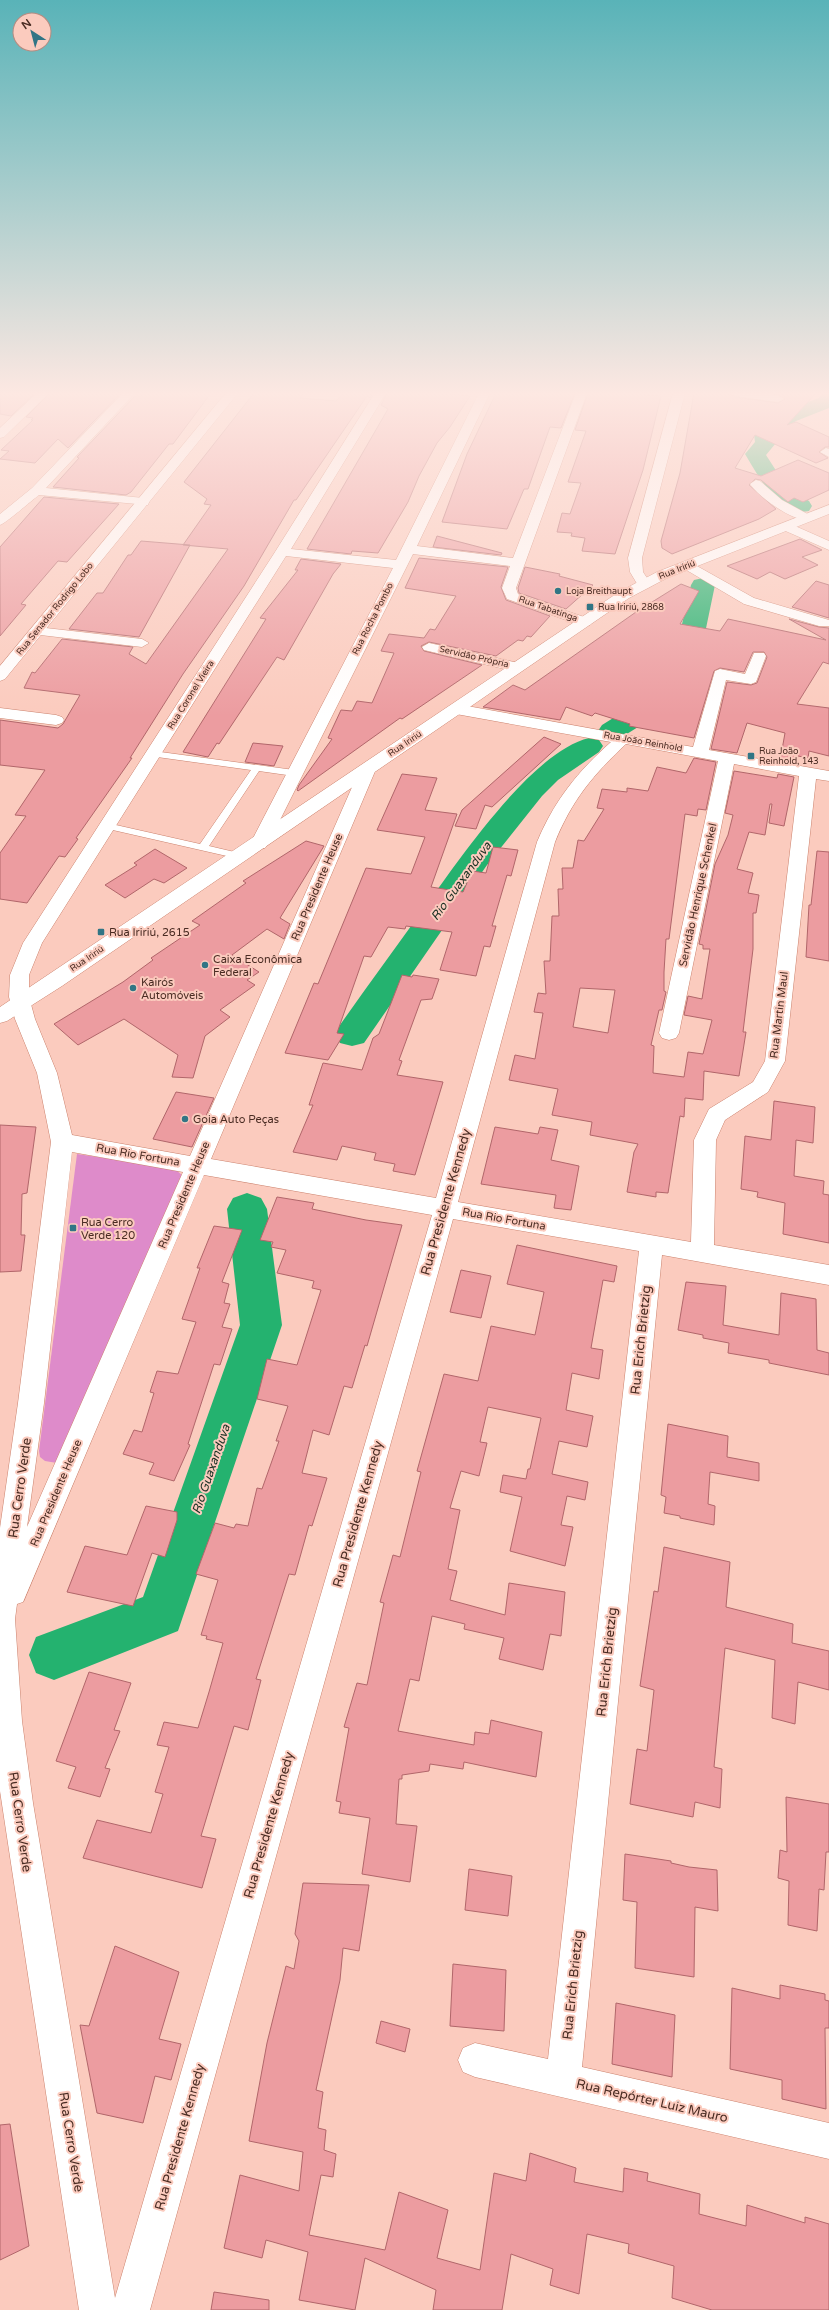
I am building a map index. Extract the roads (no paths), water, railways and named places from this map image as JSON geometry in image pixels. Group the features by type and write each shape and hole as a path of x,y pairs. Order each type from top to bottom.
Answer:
{"street":[{"path":"0,521 22,501"},
{"path":"131,501 143,502"},
{"name":"Rua Coronel Vieira","path":"21,1002 18,985 23,966 33,943 314,501"},
{"name":"Rua Rocha Pombo","path":"259,844 432,501"},
{"name":"Rua Tabatinga","path":"541,501 509,588 512,596 585,622"},
{"path":"644,584 635,571 635,558 650,501"},
{"path":"774,501 807,517"},
{"name":"Rua Senador Rodrigo Lobo","path":"0,676 143,502"},
{"name":"Rua Iririú","path":"0,1016 259,844 518,667 644,584 829,509"},
{"path":"786,526 829,546"},
{"path":"409,549 518,563"},
{"path":"282,552 401,565"},
{"path":"688,565 749,601 824,623"},
{"path":"37,631 142,643"},
{"name":"Servidão Própria","path":"429,646 518,667"},
{"path":"700,753 720,674 751,679 759,656"},
{"name":"Rua João Reinhold","path":"456,709 829,776"},
{"path":"0,713 56,720"},
{"name":"Rua Presidente Kennedy","path":"131,2310 445,1208 546,842 563,802 587,772 609,736"},
{"name":"Servidão Henrique Schenkel","path":"669,1033 727,758"},
{"name":"Rua Presidente Heuse","path":"1,1621 368,769"},
{"name":"Rua Martin Maul","path":"702,1253 705,1140 717,1114 760,1087 775,1061 808,772"},
{"name":"Rua Cerro Verde","path":"21,1002 47,1072 57,1108 62,1142 32,1395 4,1566 1,1621 7,1721 17,1803 98,2310"},
{"name":"Rua Rio Fortuna","path":"62,1142 829,1275"},
{"name":"Rua Erich Brietzig","path":"563,2081 651,1244"},
{"name":"Rua Repórter Luiz Mauro","path":"475,2060 829,2142"}],"lane":[{"path":"153,754 294,773"},
{"path":"203,847 256,769"},
{"path":"107,826 240,856"}],"waterway":[{"name":"Rio Guaxanduva","path":"794,501 801,506"},
{"name":"Rio Guaxanduva","path":"612,731 628,721 652,690 686,662 703,585"},
{"name":"Rio Guaxanduva","path":"352,1034 476,858 532,790 548,774 589,746"},
{"name":"Rio Guaxanduva","path":"54,1655 161,1614 261,1325 247,1209"}],"place":[{"name":"Loja Breithaupt","path":"558,591"},
{"name":"Rua Iririú, 2868","path":"590,607"},
{"name":"Rua João Reinhold, 143","path":"751,756"},
{"name":"Rua Iririú, 2615","path":"101,932"},
{"name":"Caixa Econômica Federal","path":"205,965"},
{"name":"Kairós Automóveis","path":"133,988"},
{"name":"Goia Auto Peças","path":"185,1119"},
{"name":"Rua Cerro Verde 120","path":"73,1228"}]}
